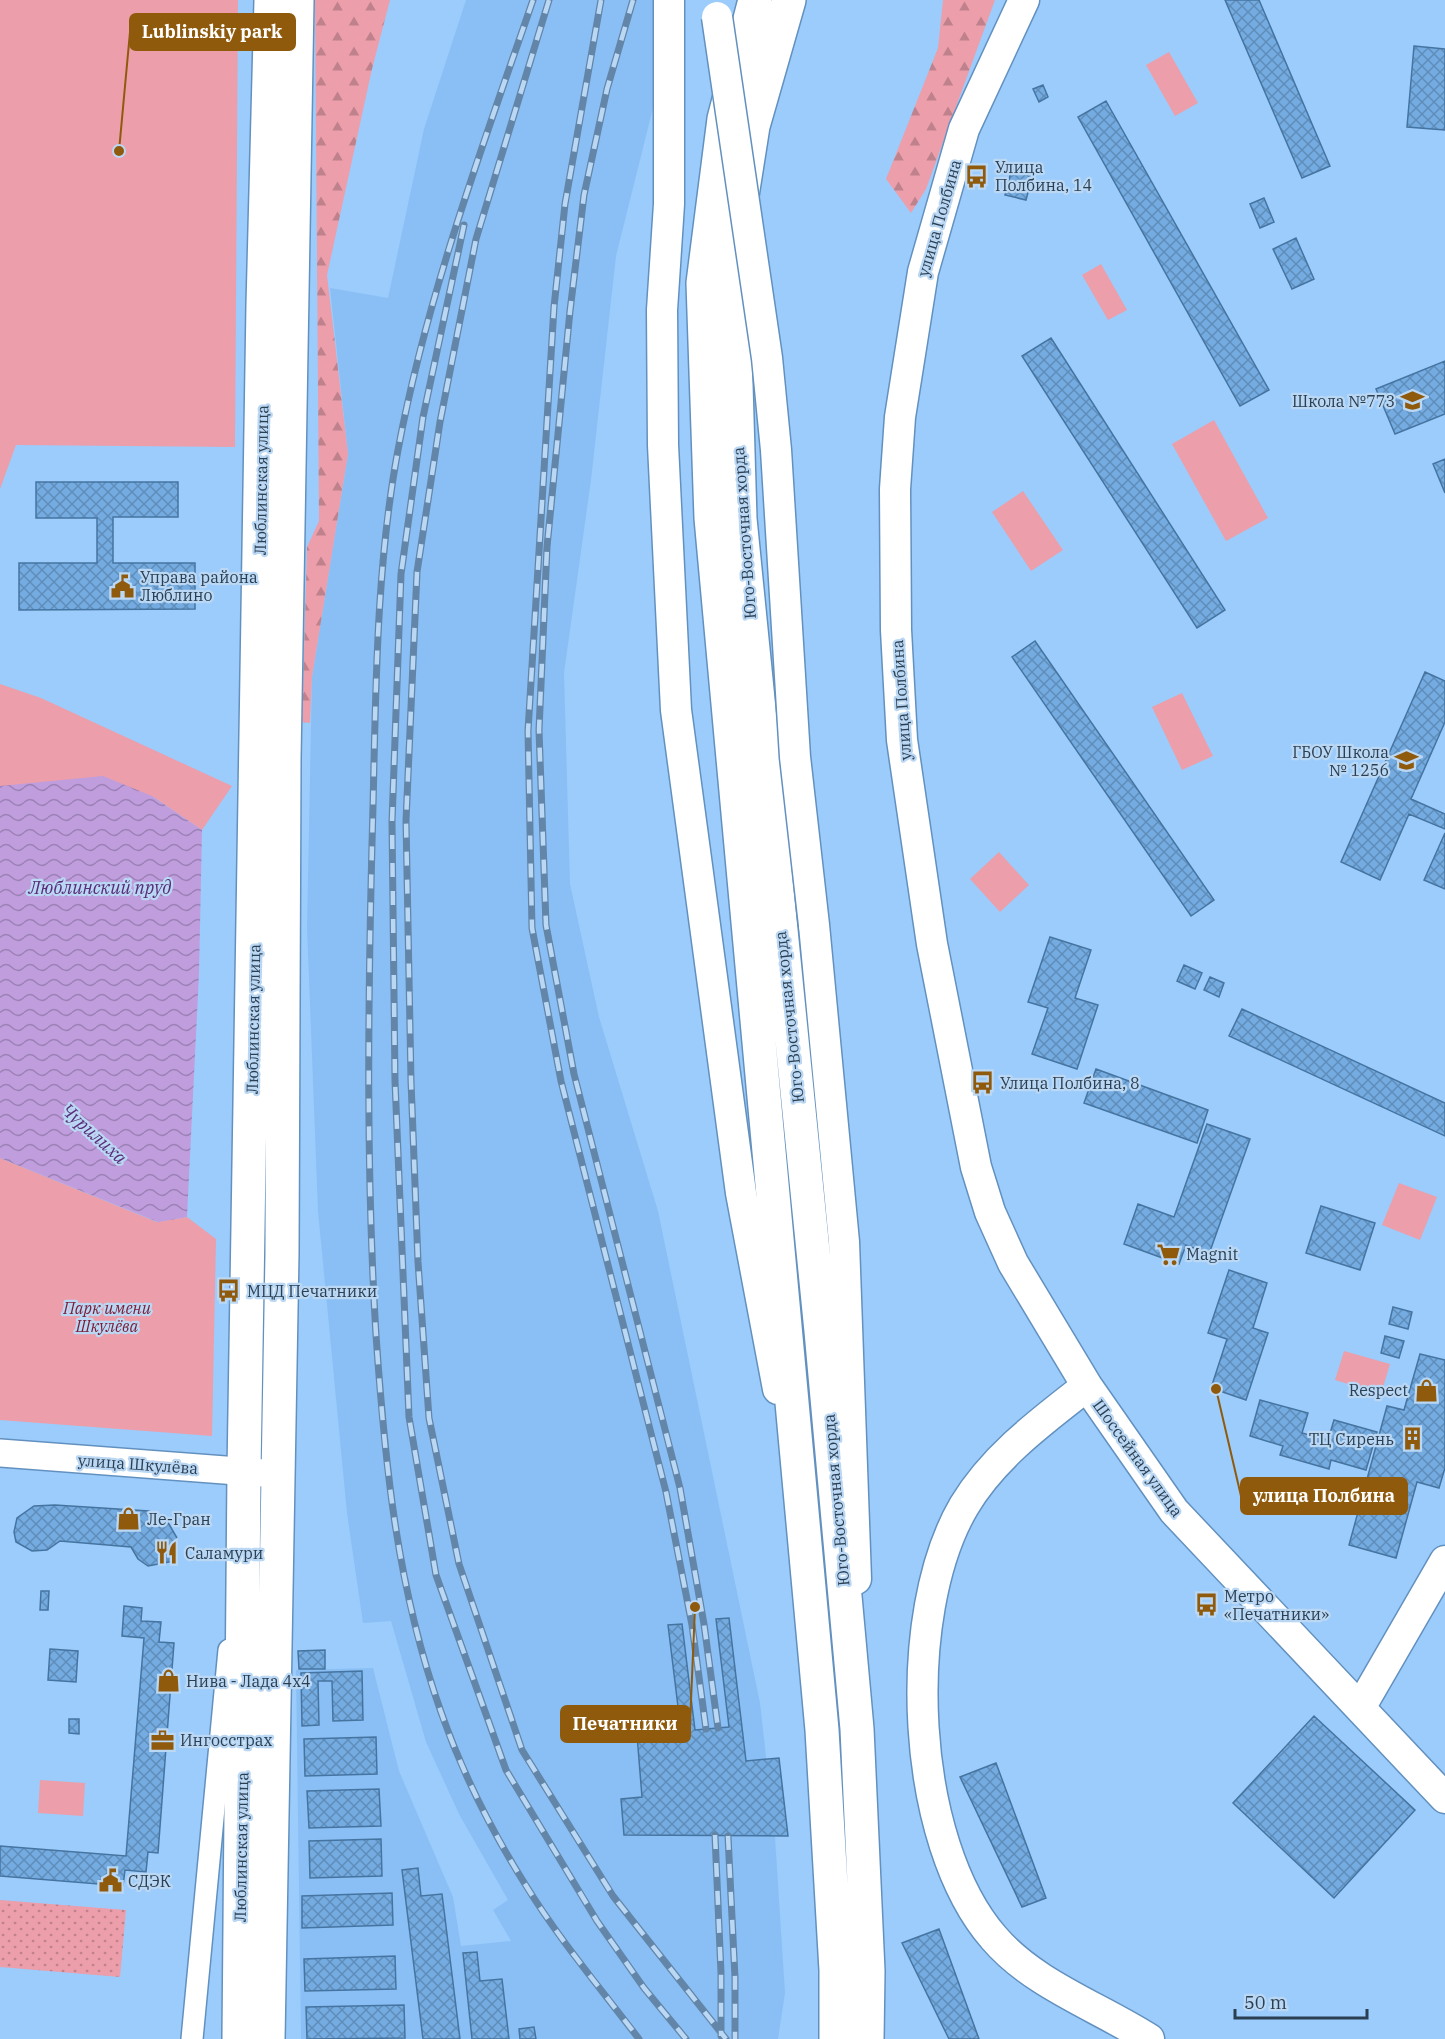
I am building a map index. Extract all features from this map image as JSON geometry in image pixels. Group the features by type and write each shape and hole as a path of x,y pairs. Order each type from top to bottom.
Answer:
{"main road":[{"name":"Люблинская улица","path":"239,2039 244,1472 263,305 271,0"},
{"name":"Люблинская улица","path":"268,2039 282,1244 287,528 297,0"},
{"path":"669,0 669,204 662,310 663,457 676,710 741,1193 799,1501"},
{"path":"717,0 749,246 767,358 776,450 781,566 795,757 814,925 844,1242 856,1532 857,1729"},
{"name":"Юго-Восточная хорда","path":"755,0 724,119 703,283 711,518 799,1501 822,1730 836,1970 836,2039"},
{"name":"Юго-Восточная хорда","path":"789,0 753,126 734,272 740,519 821,1331 857,1729 868,1971 867,2039"},
{"name":"улица Полбина","path":"1024,0 964,129 923,272 900,417 895,489 896,630 902,740 913,829 932,944 976,1167 992,1218 1013,1263 1087,1386"},
{"name":"Шоссейная улица","path":"1149,2039 1116,2017 1045,1981 994,1939 966,1899 948,1863 931,1800 924,1734 924,1635 938,1564 964,1506 993,1467 1038,1425 1087,1386 1174,1511 1445,1798"},
{"path":"1360,1708 1445,1561"}],"street":[{"name":"улица Шкулёва","path":"0,1454 277,1474"},
{"path":"192,2039 234,1597 244,1521"}],"shaded area":[{"path":"466,0 680,0 616,256 591,480 564,673 570,884 599,1017 658,1211 760,1703 775,1837 785,1993 778,2039 301,2039 296,1670 373,1668 399,1771 453,1897 461,1946 511,1941 493,1910 508,1900 459,1814 426,1742 391,1621 363,1623 347,1513 318,1211 307,927 312,677 348,454 330,288 388,298 424,129"}],"green space":[{"path":"0,0 238,0 235,447 16,445 0,489"},
{"path":"315,0 390,0 372,69 327,275 348,454 312,677 310,723 302,722 307,547 319,521"},
{"path":"943,0 995,0 926,189 911,213 886,179 938,48"},
{"path":"1169,52 1198,103 1175,116 1146,65"},
{"path":"1101,264 1127,310 1108,320 1082,275"},
{"path":"1214,420 1268,518 1226,541 1172,444"},
{"path":"1023,491 1063,550 1031,571 992,512"},
{"path":"0,684 41,698 232,786 202,830 152,796 0,786"},
{"path":"1182,693 1213,756 1182,770 1152,707"},
{"path":"999,852 1029,885 1000,912 970,879"},
{"name":"Парк имени Шкулёва","path":"0,1158 157,1222 187,1217 216,1239 212,1436 0,1420"},
{"path":"1399,1183 1437,1197 1420,1240 1382,1225"},
{"path":"1344,1351 1390,1364 1381,1394 1335,1380"},
{"path":"40,1780 85,1783 83,1816 38,1813"},
{"path":"0,1900 126,1910 120,1977 0,1967"}],"water":[{"name":"Люблинский пруд","path":"103,776 152,796 202,830 199,974 187,1217 158,1222 0,1158 0,786"}],"building":[{"path":"1225,0 1259,0 1330,166 1302,178"},
{"path":"1414,46 1445,49 1445,130 1407,127"},
{"path":"1043,85 1048,97 1039,102 1033,89"},
{"path":"1106,101 1269,390 1240,406 1078,117"},
{"path":"1012,168 1033,173 1026,200 1005,195"},
{"path":"1264,198 1274,222 1260,228 1250,204"},
{"path":"1296,238 1314,279 1292,289 1273,249"},
{"path":"1051,338 1225,610 1197,628 1022,356"},
{"name":"Школа №773","path":"1445,361 1445,414 1395,434 1376,389"},
{"path":"1445,459 1445,493 1433,464"},
{"path":"36,482 178,482 178,517 113,517 113,563 195,563 195,609 19,610 19,563 97,563 97,518 36,518"},
{"path":"1035,641 1214,900 1191,916 1012,657"},
{"name":"ГБОУ Школа № 1256","path":"1425,672 1445,681 1445,722 1411,799 1445,814 1445,829 1409,814 1380,880 1341,862"},
{"path":"1445,833 1445,889 1424,880"},
{"path":"1050,937 1091,950 1075,998 1098,1005 1077,1069 1032,1054 1048,1008 1028,1002"},
{"path":"1184,965 1202,973 1195,989 1177,981"},
{"path":"1210,977 1224,983 1219,997 1204,990"},
{"path":"1242,1009 1445,1103 1445,1136 1229,1036"},
{"path":"1096,1069 1208,1110 1197,1143 1084,1103"},
{"path":"1207,1124 1250,1139 1209,1254 1186,1245 1179,1264 1124,1244 1138,1204 1174,1217"},
{"path":"1321,1206 1375,1223 1360,1270 1306,1253"},
{"path":"1229,1270 1267,1283 1253,1328 1268,1333 1246,1400 1211,1388 1227,1339 1208,1333"},
{"path":"1393,1307 1412,1312 1408,1329 1389,1324"},
{"path":"1385,1336 1404,1341 1399,1358 1381,1353"},
{"name":"ТЦ Сирень","path":"1420,1354 1445,1360 1445,1468 1439,1488 1417,1482 1396,1558 1349,1545 1387,1406 1404,1410"},
{"path":"1260,1400 1308,1413 1302,1433 1328,1440 1334,1420 1377,1432 1366,1470 1331,1460 1329,1469 1280,1455 1283,1446 1250,1436"},
{"path":"55,1505 149,1511 166,1519 177,1538 174,1561 148,1566 138,1559 131,1547 60,1541 47,1550 32,1551 16,1542 14,1532 17,1518 34,1506"},
{"path":"41,1591 49,1591 48,1610 40,1610"},
{"path":"124,1606 142,1608 141,1621 161,1622 159,1642 174,1643 158,1853 148,1852 146,1872 125,1870 123,1886 0,1876 0,1846 126,1856 144,1638 122,1636"},
{"path":"729,1618 746,1761 779,1758 788,1836 624,1835 621,1799 642,1797 637,1735 681,1731 668,1625 682,1624 695,1730 729,1727 716,1619"},
{"path":"50,1649 78,1651 76,1682 48,1680"},
{"path":"325,1650 325,1669 299,1669 298,1651"},
{"path":"362,1671 363,1720 333,1721 332,1681 318,1681 319,1725 302,1726 301,1673"},
{"path":"1314,1716 1415,1810 1334,1898 1233,1803"},
{"path":"69,1719 79,1719 79,1734 69,1733"},
{"path":"376,1737 377,1774 305,1776 304,1739"},
{"path":"996,1763 1046,1898 1022,1907 960,1777"},
{"path":"379,1789 381,1826 309,1828 307,1791"},
{"path":"381,1839 382,1876 310,1878 309,1841"},
{"path":"418,1868 421,1896 442,1894 460,2039 423,2039 402,1870"},
{"path":"392,1893 393,1925 302,1928 302,1896"},
{"path":"939,1929 979,2039 949,2039 902,1943"},
{"path":"477,1952 480,1981 502,1979 509,2039 472,2039 463,1953"},
{"path":"395,1956 396,1989 305,1991 304,1959"},
{"path":"404,2005 405,2038 307,2039 306,2007"},
{"path":"534,2027 536,2039 520,2039 519,2029"}],"railway":[{"path":"533,0 457,222 424,335 398,450 384,547 376,696 369,1028 371,1212 376,1335 389,1479 403,1572 426,1666 449,1734 468,1779 512,1864 551,1924 639,2039"},
{"path":"549,0 476,239 440,422 417,572 406,821 411,1081 418,1262 429,1418 459,1564 522,1750 613,1896 726,2039"},
{"path":"601,0 565,204 554,307 528,731 532,928 561,1081 666,1492 692,1625 706,1729"},
{"path":"633,0 607,89 584,195 547,547 539,730 546,925 574,1074 680,1488 704,1624 718,1728"},
{"path":"464,225 423,417 401,574 392,822 395,1081 409,1417 436,1575 506,1770 597,1921 644,1988 686,2039"},
{"path":"715,1835 721,1973 721,2036"},
{"path":"728,1836 735,1978 735,2039"}],"place":[{"name":"Lublinskiy park","path":"119,151"},
{"name":"Улица Полбина, 14","path":"977,176"},
{"name":"Школа №773","path":"1413,401"},
{"name":"Управа района Люблино","path":"122,586"},
{"name":"ГБОУ Школа № 1256","path":"1407,761"},
{"name":"Улица Полбина, 8","path":"982,1083"},
{"name":"Magnit","path":"1168,1254"},
{"name":"МЦД Печатники","path":"229,1291"},
{"name":"улица Полбина","path":"1216,1389"},
{"name":"Respect","path":"1426,1390"},
{"name":"ТЦ Сирень","path":"1412,1439"},
{"name":"Ле-Гран","path":"129,1519"},
{"name":"Саламури","path":"167,1553"},
{"name":"Метро «Печатники»","path":"1206,1605"},
{"name":"Печатники","path":"695,1607"},
{"name":"Нива - Лада 4х4","path":"168,1681"},
{"name":"Ингосстрах","path":"162,1740"},
{"name":"СДЭК","path":"110,1881"}],"water label":[{"name":"Чурилиха","path":"94,1134"}]}
